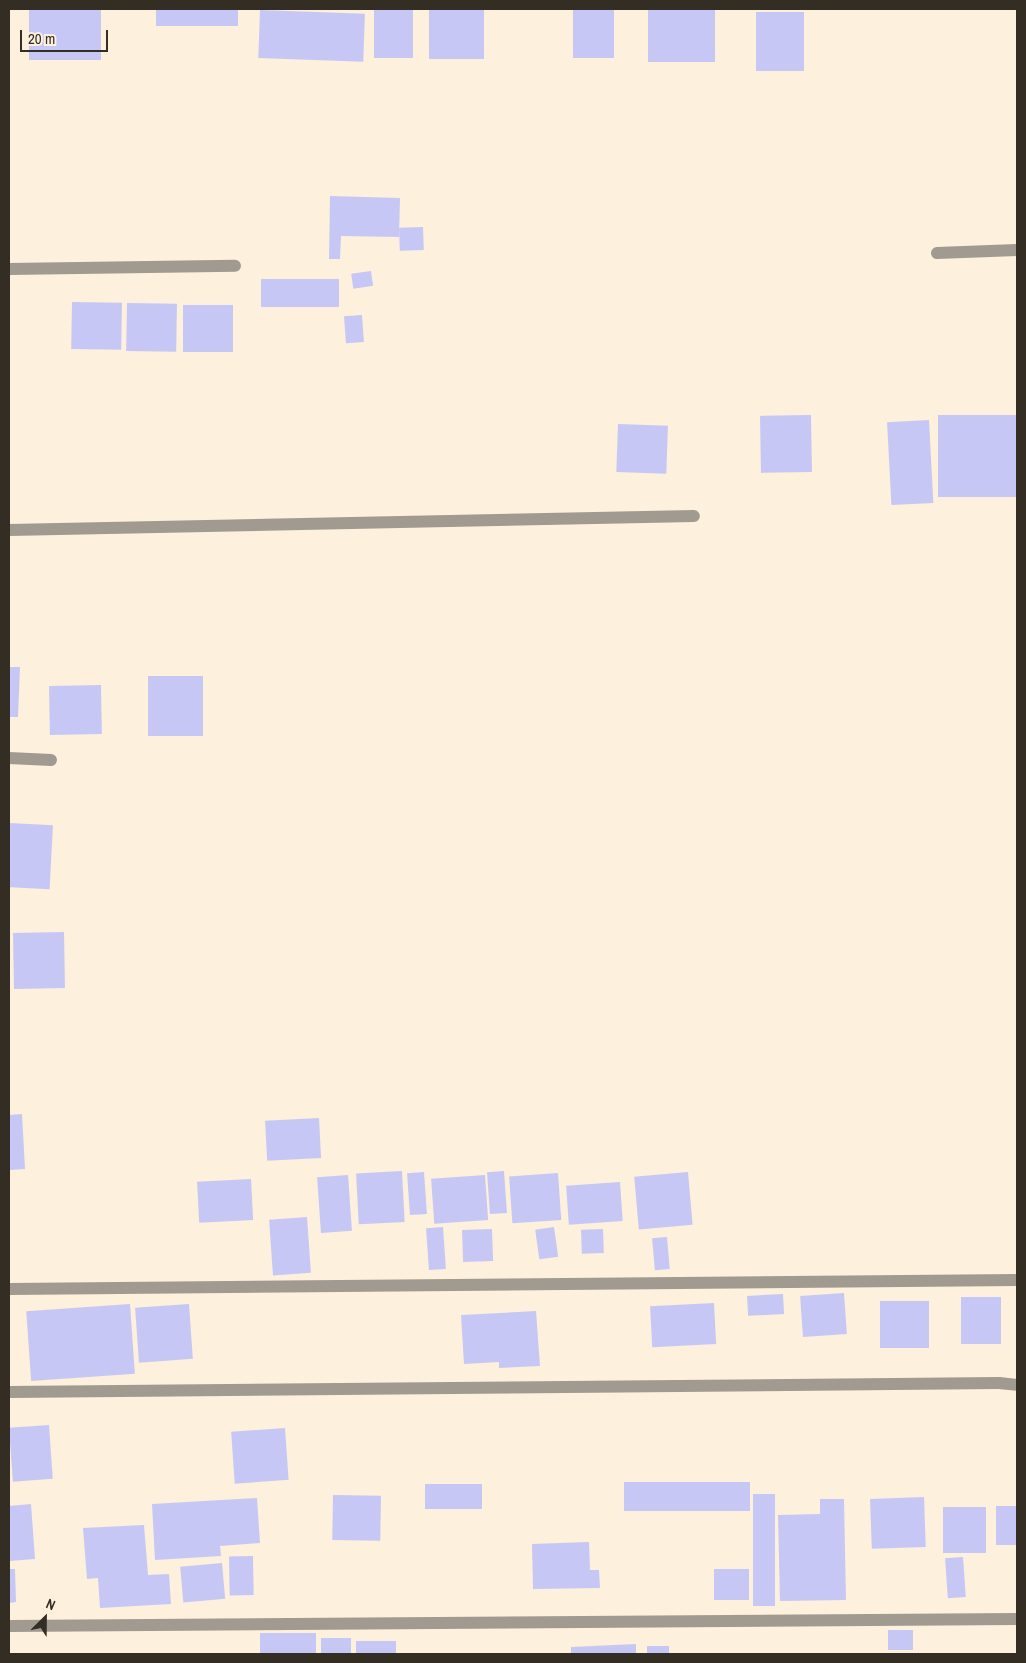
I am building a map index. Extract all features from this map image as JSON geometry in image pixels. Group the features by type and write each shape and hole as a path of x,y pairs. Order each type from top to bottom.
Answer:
{"street":[{"path":"936,253 1017,250"},
{"path":"9,270 235,266"},
{"path":"9,530 694,516"},
{"path":"9,758 50,760"},
{"path":"9,1289 1017,1280"},
{"path":"9,1392 999,1383 1017,1385"},
{"path":"9,1626 1017,1619"}],"building":[{"path":"29,9 101,9 101,60 29,60"},
{"path":"156,9 238,9 238,26 156,26"},
{"path":"374,9 413,9 413,58 374,58"},
{"path":"429,9 484,9 484,59 429,59"},
{"path":"573,9 614,9 614,58 573,58"},
{"path":"648,9 715,9 715,62 648,62"},
{"path":"260,10 365,14 363,62 258,58"},
{"path":"756,12 804,12 804,71 756,71"},
{"path":"330,196 400,198 399,237 341,236 340,259 329,259"},
{"path":"423,227 424,250 400,251 399,228"},
{"path":"371,271 373,286 353,289 351,274"},
{"path":"261,279 339,279 339,307 261,307"},
{"path":"72,302 122,303 121,350 71,349"},
{"path":"127,303 177,304 176,352 126,351"},
{"path":"183,305 233,305 233,352 183,352"},
{"path":"362,315 364,342 346,343 344,316"},
{"path":"811,415 812,472 761,473 760,416"},
{"path":"938,415 1017,415 1017,497 938,497"},
{"path":"929,420 933,503 891,505 887,422"},
{"path":"618,424 668,426 666,474 616,472"},
{"path":"9,667 20,667 18,717 9,717"},
{"path":"148,676 203,676 203,736 148,736"},
{"path":"101,685 102,734 50,735 49,686"},
{"path":"9,823 53,825 50,889 9,887"},
{"path":"64,932 65,988 14,989 13,933"},
{"path":"22,1114 25,1169 9,1170 9,1115"},
{"path":"319,1118 321,1158 267,1161 265,1121"},
{"path":"402,1171 405,1222 359,1224 356,1173"},
{"path":"504,1171 507,1213 490,1214 487,1172"},
{"path":"424,1172 427,1214 410,1215 407,1173"},
{"path":"688,1172 693,1225 639,1230 634,1177"},
{"path":"558,1173 561,1220 512,1223 509,1176"},
{"path":"348,1175 352,1231 321,1233 317,1177"},
{"path":"485,1175 488,1220 434,1224 431,1179"},
{"path":"251,1179 253,1220 199,1223 197,1182"},
{"path":"620,1182 623,1221 569,1225 566,1186"},
{"path":"307,1217 311,1273 273,1276 269,1220"},
{"path":"443,1227 446,1269 429,1270 426,1228"},
{"path":"554,1227 558,1257 539,1259 535,1230"},
{"path":"492,1229 493,1261 463,1262 462,1230"},
{"path":"603,1229 604,1253 582,1254 581,1230"},
{"path":"667,1237 670,1269 655,1270 652,1238"},
{"path":"844,1293 847,1334 803,1337 800,1296"},
{"path":"783,1294 784,1314 748,1316 747,1296"},
{"path":"961,1297 1001,1297 1001,1344 961,1344"},
{"path":"880,1301 929,1301 929,1348 880,1348"},
{"path":"714,1303 716,1344 652,1347 650,1306"},
{"path":"130,1304 135,1374 31,1381 26,1311"},
{"path":"189,1304 193,1359 139,1363 135,1308"},
{"path":"536,1311 540,1366 499,1368 499,1362 464,1364 461,1315"},
{"path":"49,1425 53,1479 13,1482 9,1428"},
{"path":"285,1428 289,1480 235,1484 231,1432"},
{"path":"624,1482 750,1482 750,1511 624,1511"},
{"path":"425,1484 482,1484 482,1509 425,1509"},
{"path":"753,1494 775,1494 775,1606 753,1606"},
{"path":"333,1495 381,1496 380,1541 332,1540"},
{"path":"924,1497 926,1547 872,1549 870,1499"},
{"path":"257,1498 260,1543 220,1546 221,1556 155,1560 152,1504"},
{"path":"820,1499 844,1499 846,1600 780,1601 778,1515 820,1514"},
{"path":"31,1504 35,1559 9,1561 9,1506"},
{"path":"996,1506 1017,1506 1017,1545 996,1545"},
{"path":"943,1507 986,1507 986,1553 943,1553"},
{"path":"144,1525 148,1575 169,1574 171,1604 100,1608 98,1578 87,1579 83,1528"},
{"path":"589,1542 590,1570 599,1570 600,1588 533,1589 532,1544"},
{"path":"229,1556 253,1556 254,1595 230,1595"},
{"path":"963,1557 966,1597 948,1598 945,1558"},
{"path":"222,1563 225,1599 183,1603 180,1567"},
{"path":"9,1569 15,1569 16,1602 9,1603"},
{"path":"714,1569 749,1569 749,1600 714,1600"},
{"path":"888,1630 913,1630 913,1650 888,1650"},
{"path":"260,1633 316,1633 316,1654 260,1654"},
{"path":"321,1638 351,1638 351,1654 321,1654"},
{"path":"356,1641 396,1641 396,1654 356,1654"},
{"path":"636,1644 636,1654 571,1654 571,1647"},
{"path":"647,1646 669,1646 669,1654 647,1654"}]}
